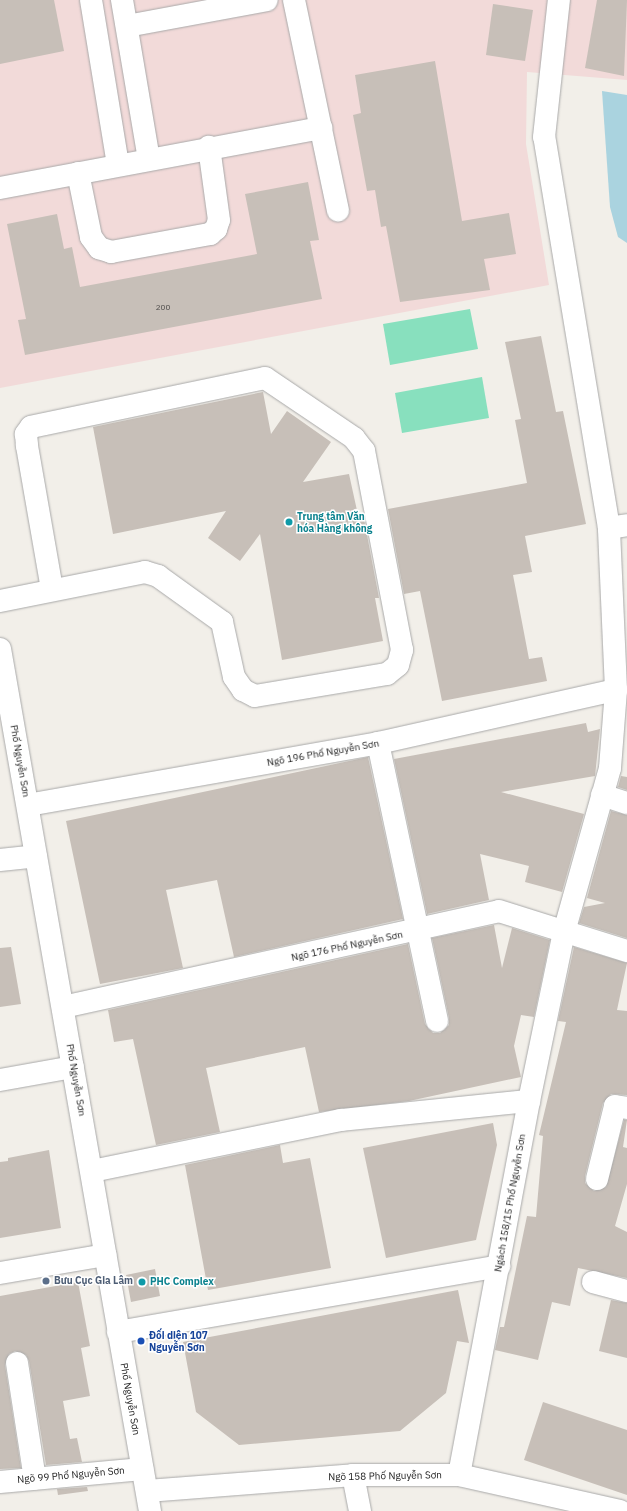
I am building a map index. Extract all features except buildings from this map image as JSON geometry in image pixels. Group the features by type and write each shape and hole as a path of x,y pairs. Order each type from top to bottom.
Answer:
{"street":[{"path":"90,0 118,165"},
{"path":"122,0 149,159"},
{"path":"127,26 267,0"},
{"path":"294,0 338,210"},
{"name":"Ngách 158/15 Phố Nguyễn Sơn","path":"459,1475 529,1101 564,932 610,768 616,690 618,526 544,137 559,0"},
{"path":"0,188 209,147 321,128"},
{"path":"78,173 91,237 99,248 111,252 210,234 216,229 219,220 209,147"},
{"path":"0,601 52,589 145,572 158,576 222,622 234,676 243,690 255,696 387,674 398,665 402,650 364,451 354,438 265,378 31,427 26,434 27,446 52,589"},
{"name":"Phố Nguyễn Sơn","path":"0,649 92,1171 118,1332 149,1501"},
{"name":"Ngõ 196 Phố Nguyễn Sơn","path":"28,805 378,743 616,690"},
{"path":"378,743 437,1021"},
{"path":"602,795 627,803"},
{"path":"0,860 36,856"},
{"name":"Ngõ 176 Phố Nguyễn Sơn","path":"63,1007 418,931 499,911 627,950"},
{"path":"0,1080 73,1067"},
{"path":"92,1171 341,1120 529,1101"},
{"path":"597,1179 615,1106 627,1108"},
{"path":"0,1273 105,1255"},
{"path":"118,1332 499,1266"},
{"path":"593,1282 627,1291"},
{"path":"17,1363 35,1479"},
{"name":"Ngõ 99 Phố Nguyễn Sơn","path":"0,1482 142,1469"},
{"path":"353,1475 360,1511"},
{"name":"Ngõ 158 Phố Nguyễn Sơn","path":"149,1501 353,1475 459,1475 610,1510"}],"shaded area":[{"path":"0,0 627,0 627,80 527,72 526,144 549,285 0,388"}],"green space":[{"path":"470,309 478,349 390,365 383,324"},
{"path":"482,377 489,418 402,433 395,393"}],"water":[{"path":"602,91 627,95 627,243 618,237 610,207"}],"place":[{"name":"Trung tâm Văn hóa Hàng không","path":"289,522"},
{"name":"Bưu Cục Gia Lâm","path":"46,1281"},
{"name":"PHC Complex","path":"142,1282"},
{"name":"Đối diện 107 Nguyễn Sơn","path":"141,1341"}]}
